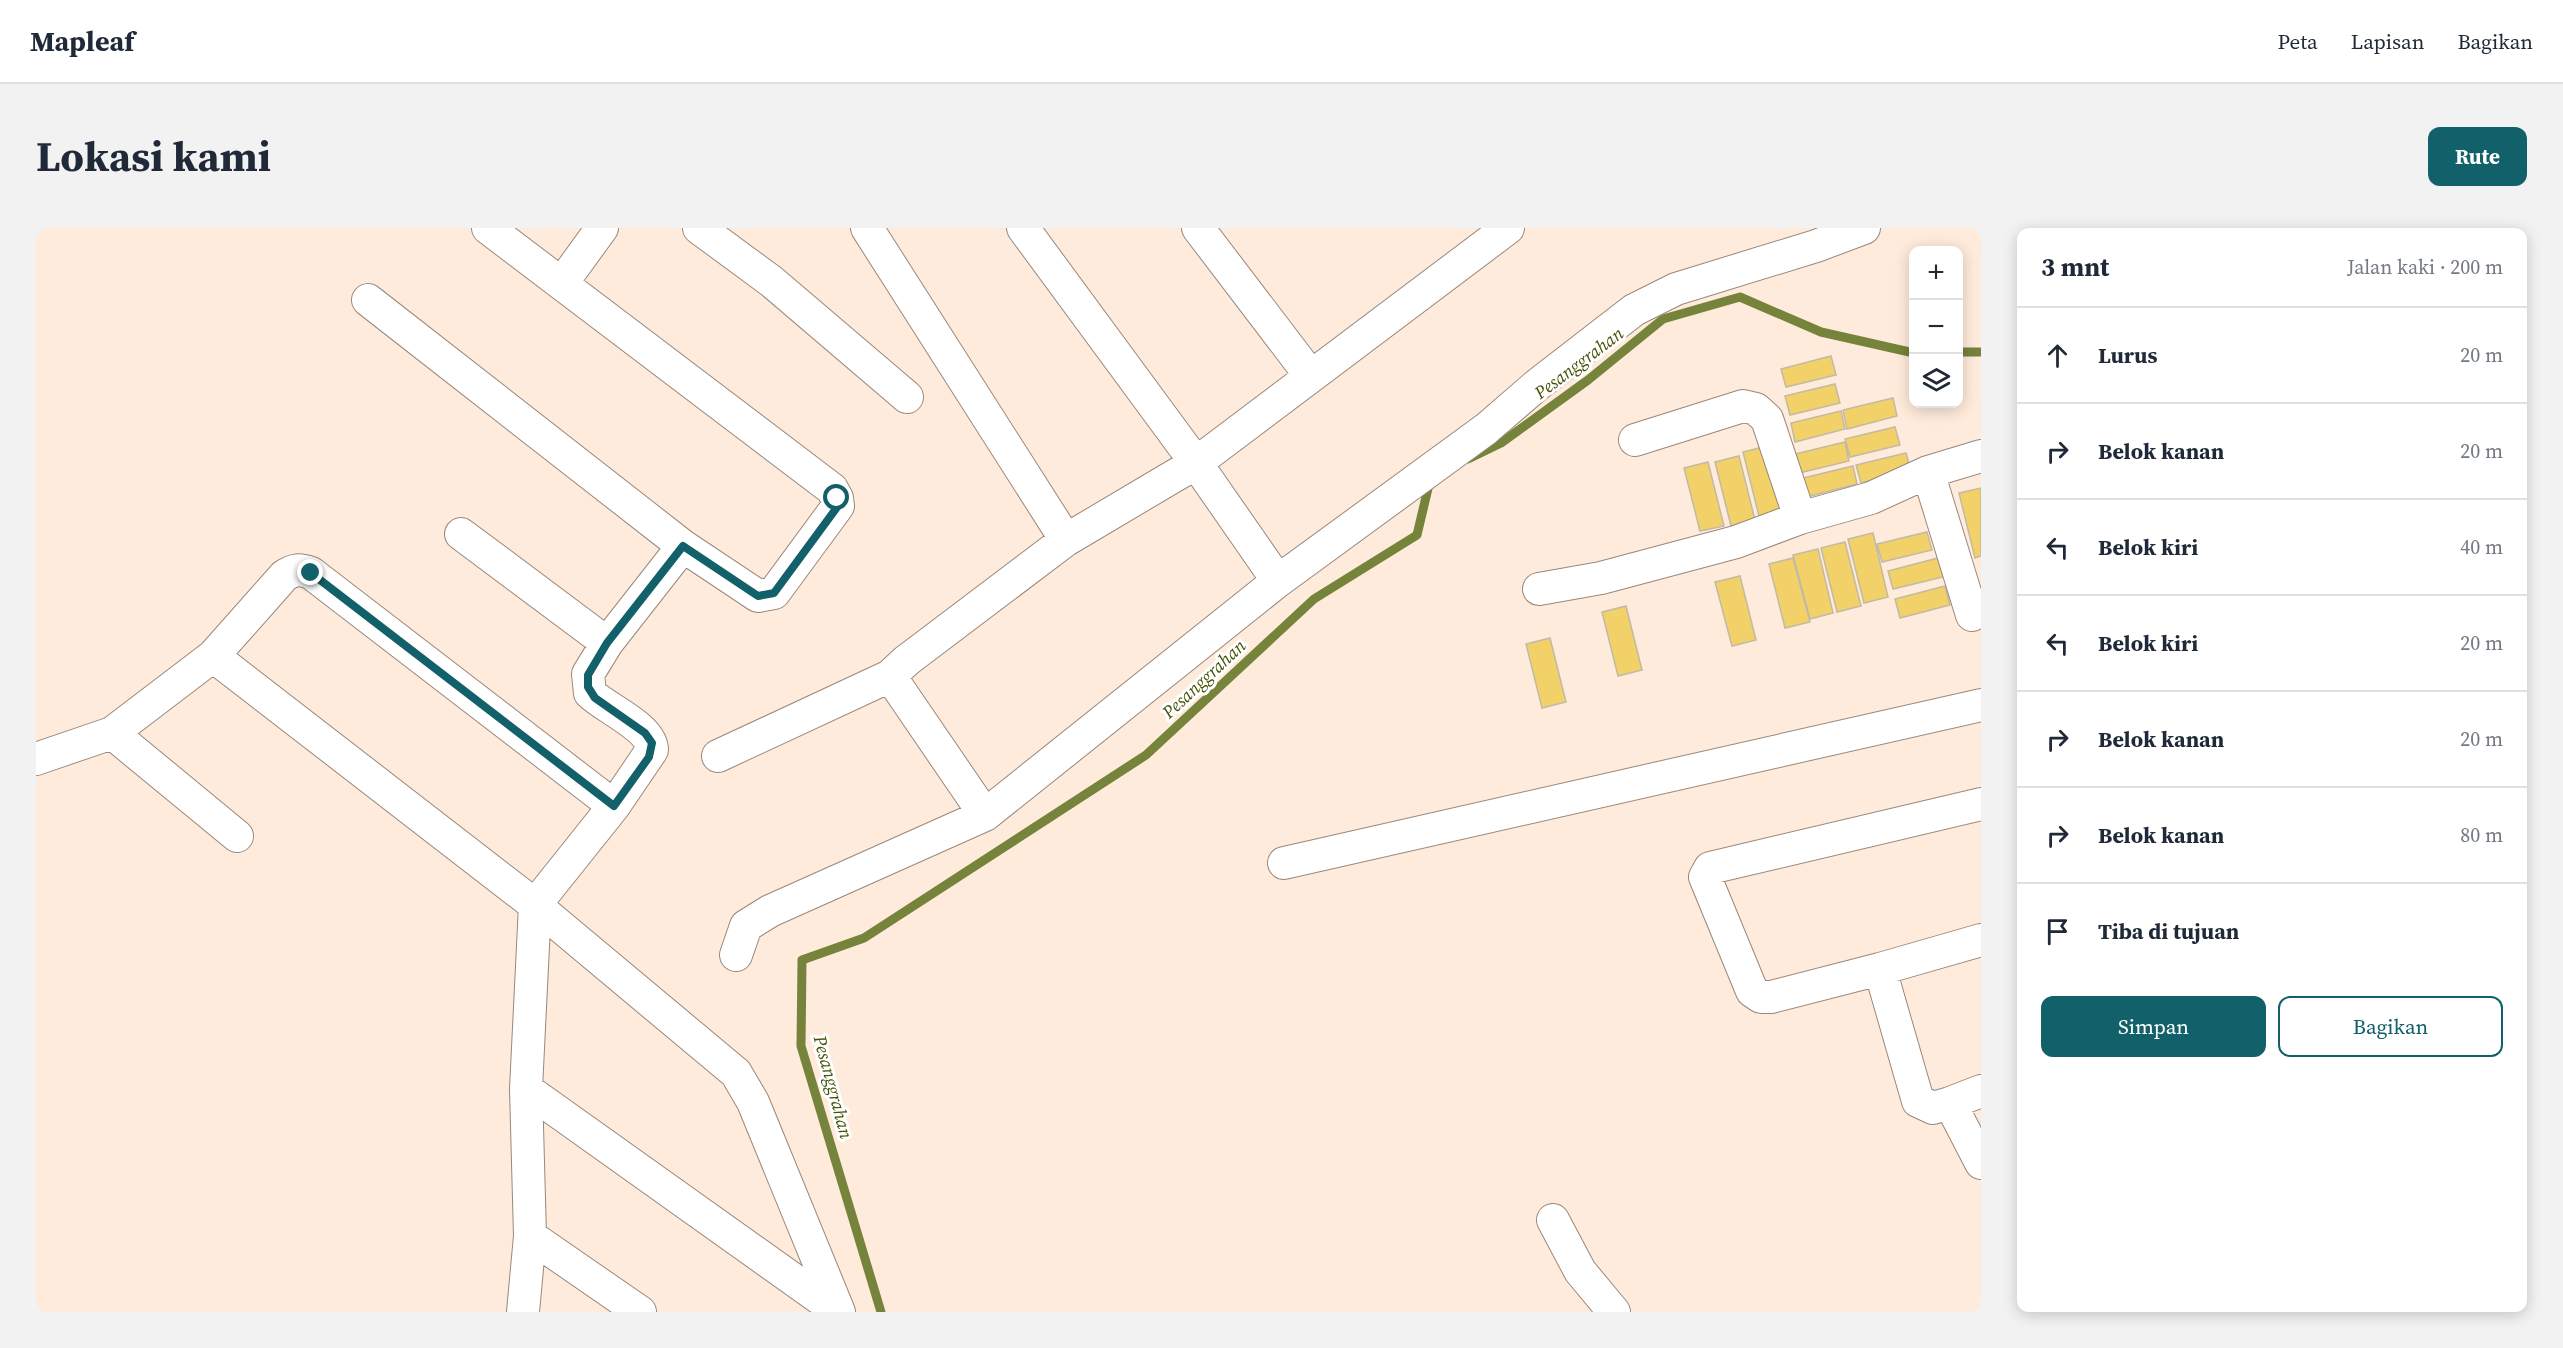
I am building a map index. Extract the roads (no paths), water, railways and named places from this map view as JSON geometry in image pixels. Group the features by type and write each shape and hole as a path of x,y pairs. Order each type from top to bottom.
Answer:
{"street":[{"path":"368,300 683,546 758,596 774,593 838,506 832,489 488,228"},
{"path":"562,283 602,228"},
{"path":"699,228 771,281 907,397"},
{"path":"867,228 1066,540"},
{"path":"1023,228 1196,463 1278,581"},
{"path":"718,756 890,676 906,661 1066,540 1196,463 1508,228"},
{"path":"736,955 746,927 770,911 985,815 1278,581 1486,429 1537,385 1634,310 1676,290 1812,237 1864,228"},
{"path":"1208,232 1310,375"},
{"path":"1635,440 1743,406 1756,409 1767,419 1800,518"},
{"path":"1539,589 1601,578 1736,542 1800,518 1871,498 1928,472 1981,456"},
{"path":"1928,472 1972,615"},
{"path":"461,534 607,643"},
{"path":"523,1312 530,1236 526,1089 535,905 614,806 649,757 652,743 645,733 595,698 588,687 588,675 607,643 683,546"},
{"path":"36,759 112,733 213,657 284,576 301,569 311,573 614,806"},
{"path":"213,657 535,905 736,1073 753,1102 839,1312"},
{"path":"890,676 985,815"},
{"path":"1284,863 1981,705"},
{"path":"112,733 237,836"},
{"path":"1981,804 1710,868 1705,877 1752,991 1761,997 1771,997 1880,969 1981,940"},
{"path":"1880,969 1918,1101 1933,1108 1981,1091"},
{"path":"526,1089 839,1312"},
{"path":"1950,1103 1981,1164"},
{"path":"1552,1220 1580,1271 1614,1312"},
{"path":"530,1236 640,1312"}],"waterway":[{"name":"Pesanggrahan","path":"1468,459 1501,443 1588,380 1663,319 1740,297 1821,332 1909,352"},
{"name":"Pesanggrahan","path":"1963,352 1981,352"},
{"name":"Pesanggrahan","path":"881,1312 801,1046 802,960 864,938 1146,755 1314,599 1417,535 1430,480"}]}
